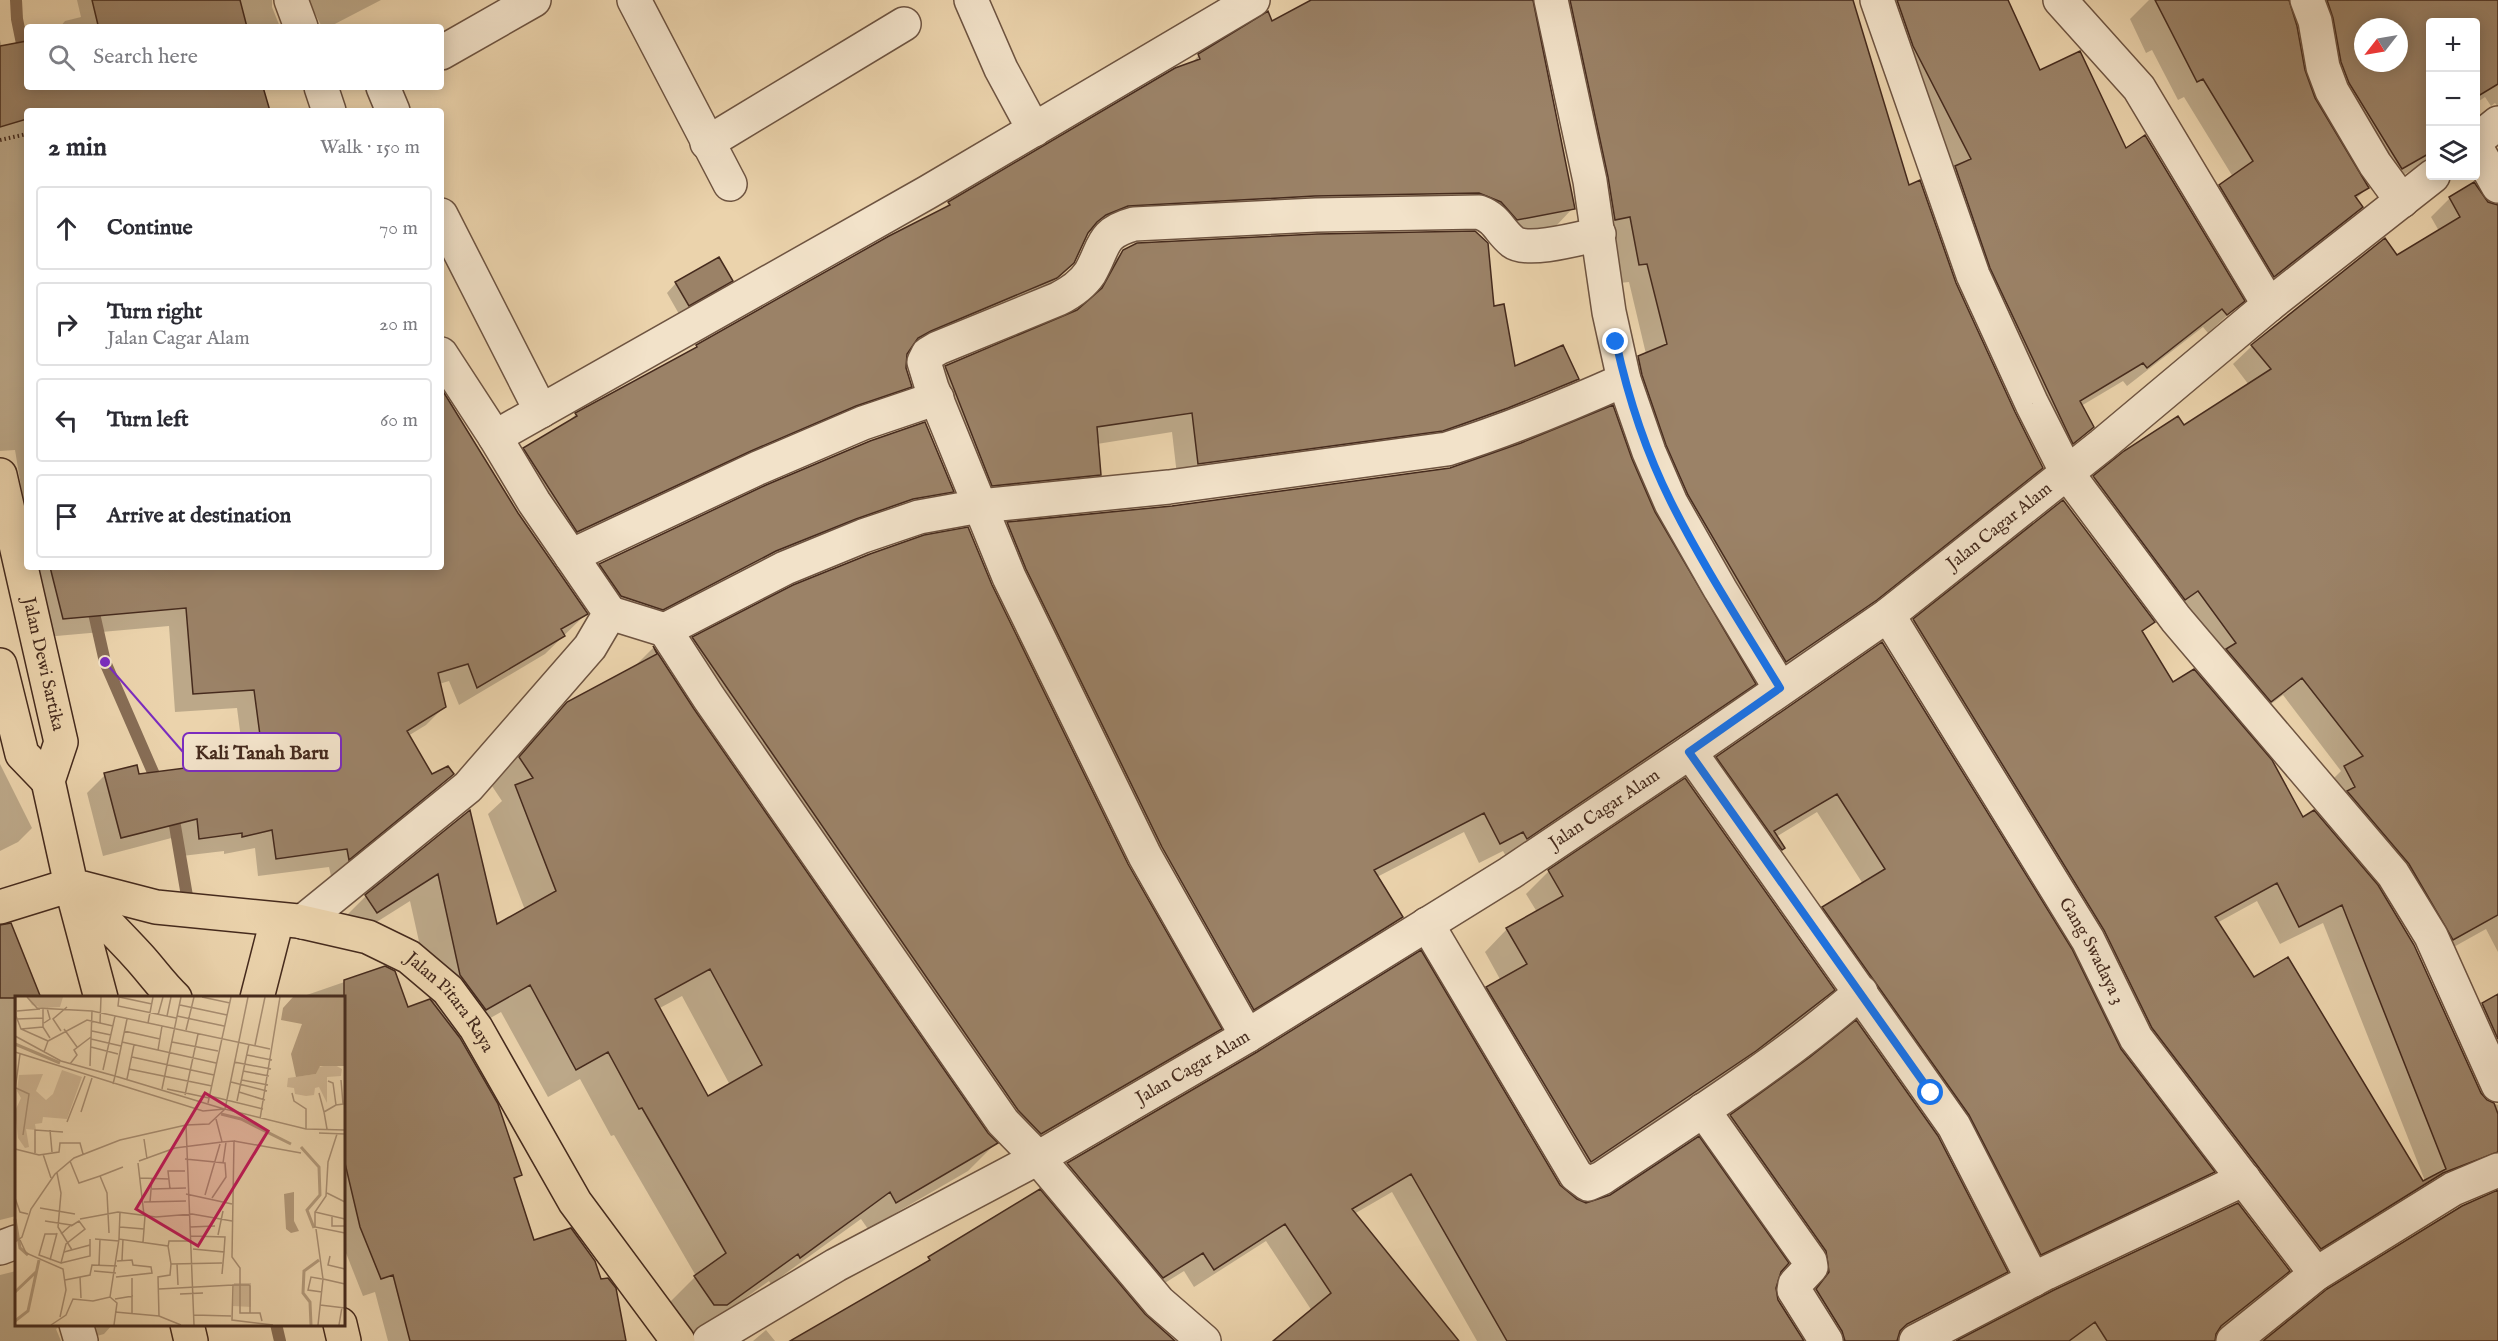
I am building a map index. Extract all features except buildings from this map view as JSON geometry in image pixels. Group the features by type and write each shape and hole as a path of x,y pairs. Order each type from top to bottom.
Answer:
{"main road":[{"name":"Jalan Dewi Sartika","path":"0,475 61,742 48,781"},
{"path":"0,665 22,754 48,781 70,885 99,996"},
{"path":"0,907 70,885"},
{"path":"70,885 173,996"},
{"name":"Jalan Pitara Raya","path":"70,885 156,906 290,921 368,937 409,957 448,990 476,1028 575,1202 678,1341"},
{"path":"258,996 290,921"},
{"path":"187,1326 191,1341"},
{"path":"340,1326 344,1341"}],"street":[{"path":"291,0 300,24"},
{"path":"444,51 493,10 534,0"},
{"path":"634,0 730,184"},
{"path":"971,0 1001,69 1034,130"},
{"path":"495,437 928,192 1253,0"},
{"path":"1551,0 1588,170 1609,312 1624,380 1649,452 1671,503 1780,688"},
{"path":"1877,0 1973,275 2032,404 2067,473 2176,619 2393,874 2431,936 2498,1085"},
{"path":"2060,0 2139,88 2269,304"},
{"path":"2307,0 2315,21 2323,67 2332,91 2375,164 2402,201"},
{"path":"707,143 904,24"},
{"path":"322,90 329,108"},
{"path":"383,90 392,108"},
{"path":"2480,137 2498,123"},
{"path":"2480,155 2498,186"},
{"name":"Jalan Cagar Alam","path":"709,1341 836,1265 1038,1158 1247,1036 1510,873 1888,615 2067,473 2269,304 2428,180"},
{"path":"1247,1036 1145,856 1009,578 924,362 928,354 938,348 1075,290 1089,273 1100,246 1109,235 1120,228 1134,224 1316,214 1479,212 1490,216 1513,243 1527,247 1599,234"},
{"path":"444,221 541,411"},
{"path":"444,359 534,502 610,613 665,630 709,698 1002,1122 1038,1158 1159,1302 1204,1341"},
{"path":"665,630 785,568 863,536 919,517 980,506 1169,487 1447,449 1524,422 1624,380"},
{"path":"571,556 842,432 937,398"},
{"path":"290,921 468,786 590,647 610,613"},
{"name":"Gang Swadaya 3","path":"1888,615 2088,940 2136,1038 2316,1275"},
{"path":"1689,752 1954,1126 2033,1280"},
{"path":"1427,924 1576,1175 1588,1184 1602,1178 1815,1032 1861,992"},
{"path":"1703,1110 1810,1261 1811,1267 1795,1284 1794,1290 1826,1341"},
{"path":"2233,1341 2316,1275 2453,1190 2498,1170"},
{"path":"1916,1341 2033,1280 2244,1179"},
{"path":"0,1248 15,1242"},
{"path":"77,1326 81,1341"}],"path":[{"path":"0,141 24,135"}],"waterway":[{"path":"16,0 17,19 24,53"},
{"path":"91,600 105,662 159,786"},
{"path":"170,810 174,820 188,902"},
{"path":"276,1326 280,1341"}],"place":[{"name":"Kali Tanah Baru","path":"105,662"}],"route":[{"path":"1616,342 1624,380 1649,452 1671,503 1780,688 1689,752 1931,1093"}]}
